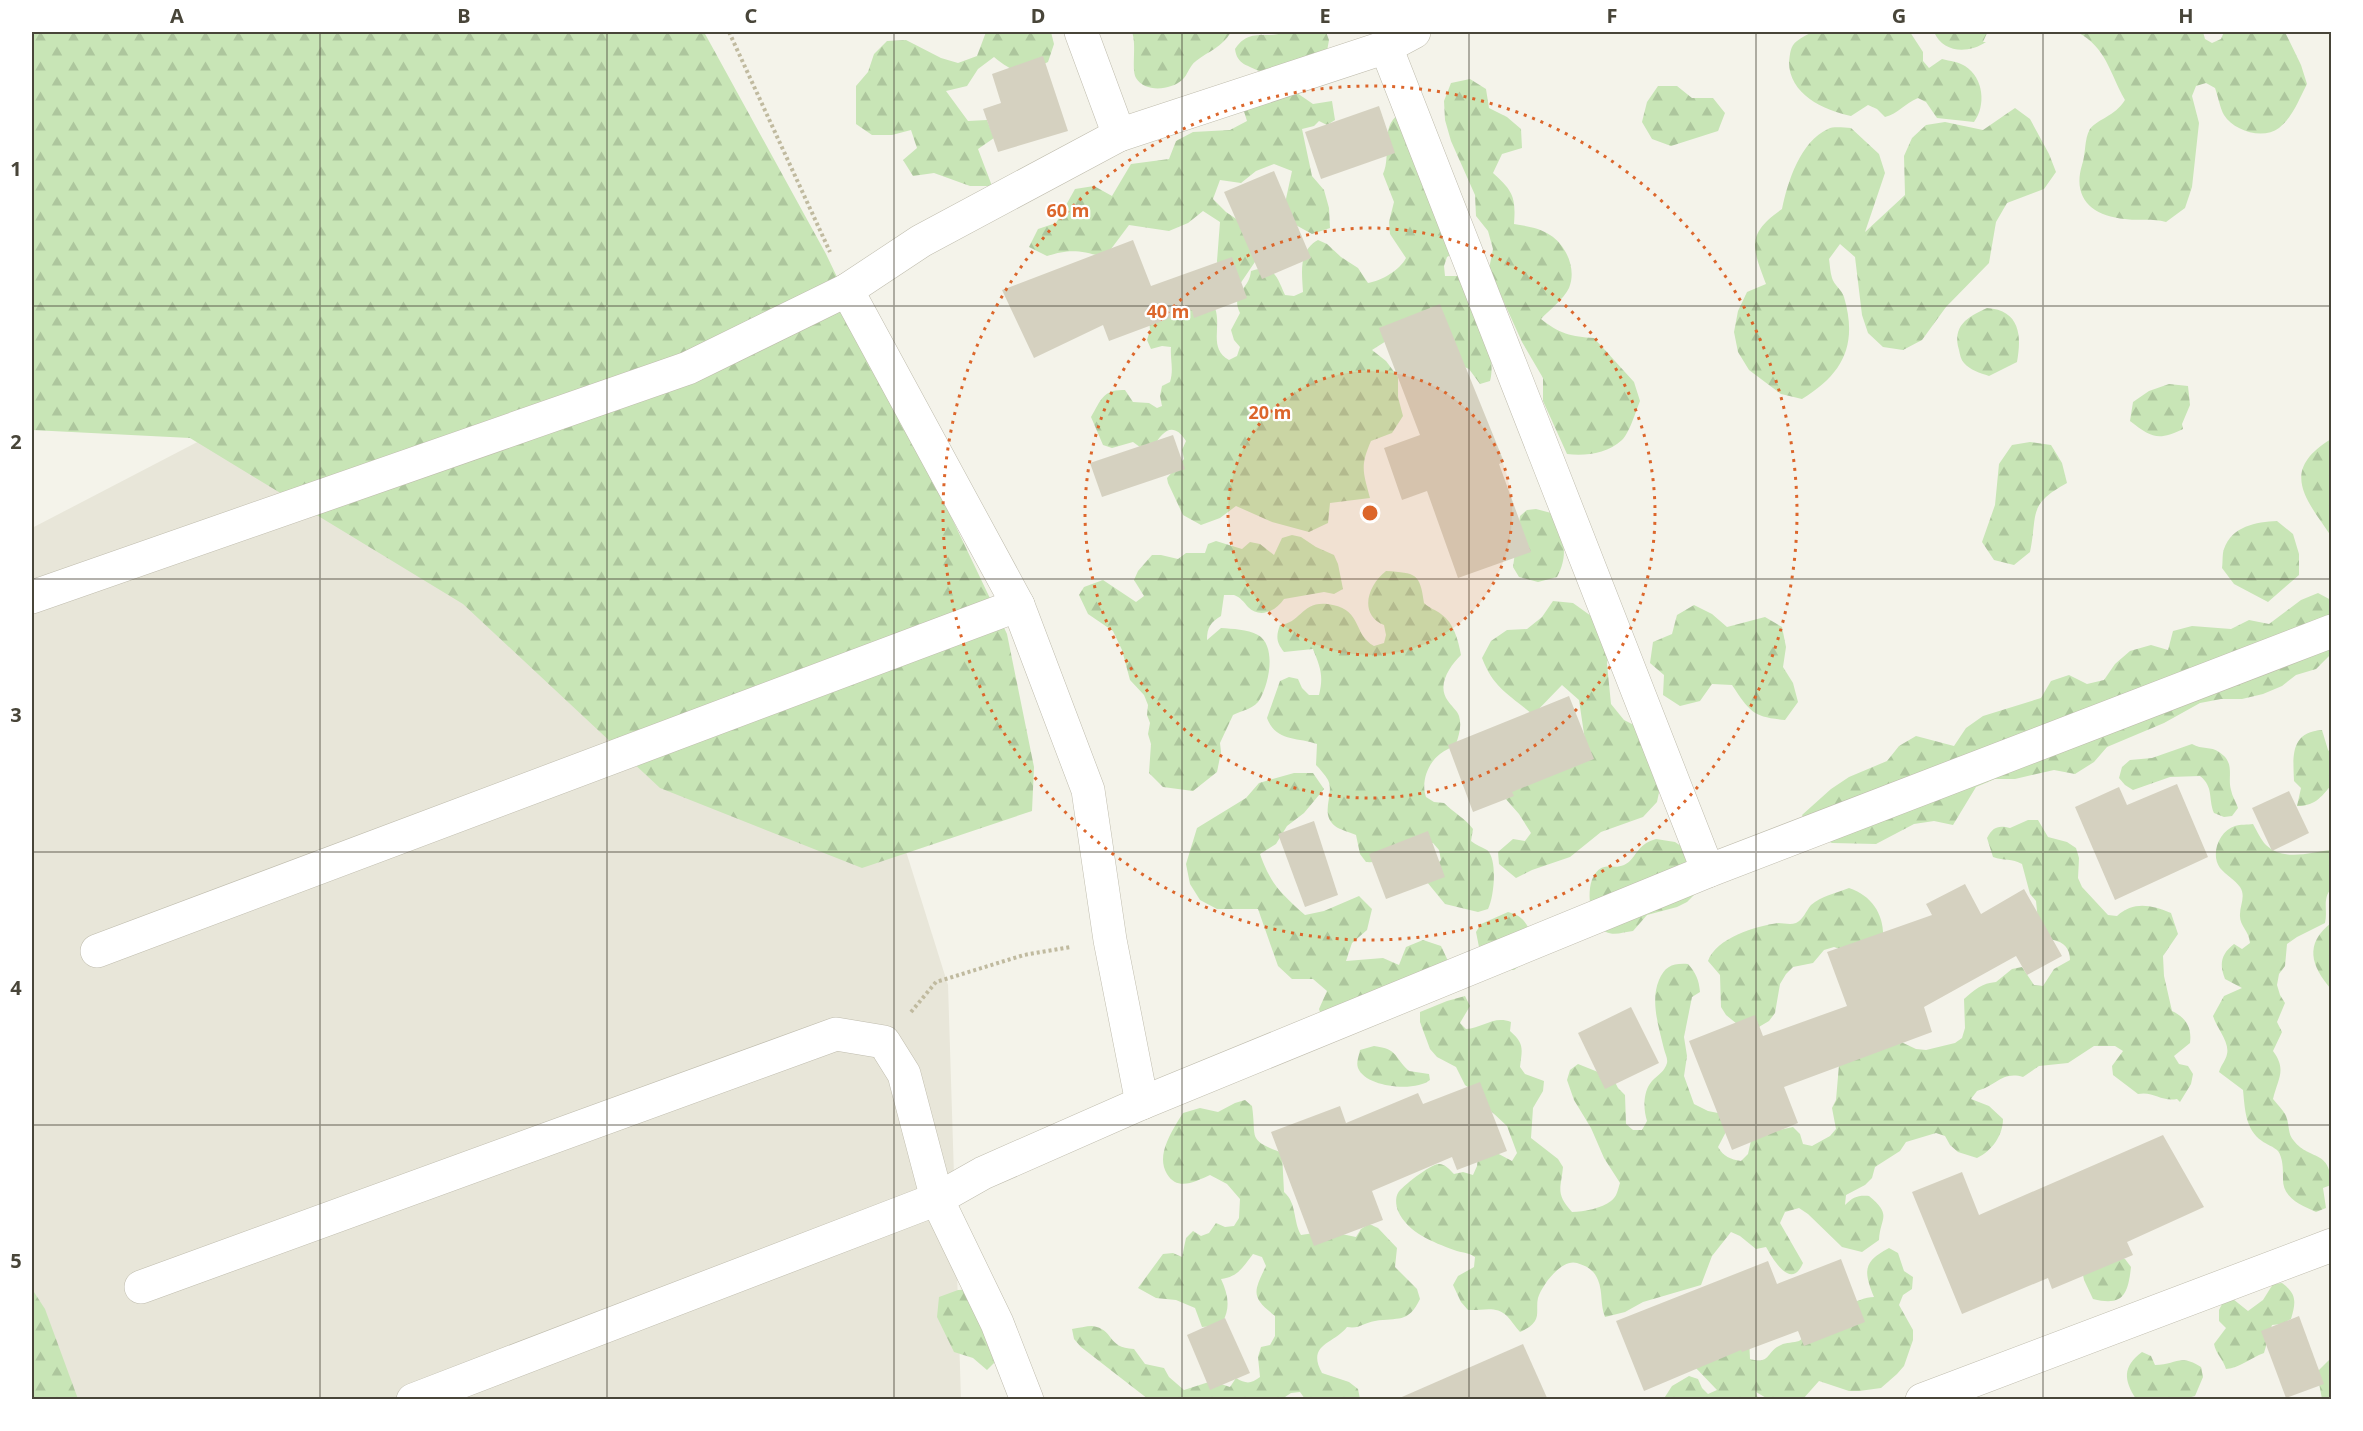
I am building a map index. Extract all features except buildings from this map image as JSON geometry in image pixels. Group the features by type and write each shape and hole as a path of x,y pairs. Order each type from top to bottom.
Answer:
{"street":[{"path":"1081,32 1119,135"},
{"path":"32,597 688,368 847,290 921,241 1119,135 1386,47 1414,32"},
{"path":"1386,47 1708,871"},
{"path":"847,290 1018,605 1088,790 1110,940 1142,1103"},
{"path":"97,951 1018,605"},
{"path":"413,1400 937,1198 983,1173 1142,1103 1708,871 2331,631"},
{"path":"141,1287 836,1034 884,1042 904,1074 937,1198 997,1323 1027,1400"},
{"path":"1922,1400 2331,1245"}],"path":[{"path":"729,32 847,290"},
{"path":"884,1042 936,982 1024,954 1110,940"}],"shaded area":[{"path":"696,183 948,985 961,1399 32,1400 32,528"}],"green space":[{"path":"32,32 704,32 826,254 1007,634 1034,767 1032,811 862,868 660,788 463,604 190,438 32,430"},
{"path":"986,32 1051,32 1054,44 1048,62 1039,66 1026,71 1014,70 994,57 978,69 967,86 946,91 968,121 987,120 994,138 978,149 992,186 970,186 934,173 913,176 903,160 917,148 911,130 892,135 872,135 856,124 856,86 868,72 874,54 887,41 906,40 941,58 958,63 977,56"},
{"path":"1132,32 1231,32 1219,45 1194,63 1182,80 1165,88 1152,88 1140,83 1136,78"},
{"path":"1285,32 1326,32 1329,40 1327,51 1261,72 1244,64 1236,54 1235,49 1246,38"},
{"path":"1813,32 1910,32 1923,52 1923,61 1929,68 1942,59 1960,63 1971,71 1981,92 1978,115 1974,122 1937,118 1926,102 1918,98 1885,117 1877,109 1868,105 1851,116 1819,105 1801,92 1791,73 1789,62 1793,45"},
{"path":"1934,32 1987,33 1983,42 1986,42 1964,50 1950,48 1943,44"},
{"path":"2077,32 2203,32 2205,39 2212,43 2221,39 2224,32 2285,32 2301,65 2307,84 2288,119 2279,128 2265,133 2249,132 2229,121 2221,109 2215,88 2206,83 2196,86 2192,96 2199,123 2192,187 2185,208 2166,222 2113,217 2103,214 2087,203 2080,187 2080,177 2090,129 2121,106 2125,100 2101,53 2087,38"},
{"path":"1470,79 1486,89 1489,108 1507,117 1521,129 1522,148 1502,154 1493,173 1512,195 1514,224 1537,229 1556,239 1565,251 1571,266 1571,281 1567,292 1541,319 1553,328 1566,333 1594,338 1634,382 1640,401 1630,428 1622,440 1603,451 1581,455 1567,454 1543,401 1543,378 1522,342 1489,269 1493,249 1488,231 1476,216 1475,195 1451,141 1445,120 1444,101 1451,83"},
{"path":"1658,86 1677,86 1692,98 1713,98 1725,113 1718,131 1671,146 1652,139 1642,122 1647,102"},
{"path":"1297,93 1313,104 1332,101 1335,120 1327,125 1319,121 1314,126 1302,129 1312,176 1324,190 1329,208 1330,228 1312,234 1294,224 1284,208 1292,171 1274,164 1256,171 1241,183 1220,180 1213,199 1226,212 1257,233 1261,253 1240,284 1220,280 1217,261 1220,222 1203,211 1188,223 1169,231 1129,225 1105,257 1076,251 1047,256 1029,247 1038,229 1056,223 1075,189 1094,186 1112,196 1131,164 1169,159 1176,141 1193,132 1230,130 1247,121 1241,102"},
{"path":"2015,108 2030,119 2056,172 2044,189 2007,203 1996,222 1989,263 1946,307 1922,340 1903,350 1883,347 1868,333 1862,315 1855,257 1840,244 1829,259 1832,278 1844,297 1849,330 1844,357 1837,368 1828,379 1802,399 1781,394 1749,370 1738,352 1734,332 1738,311 1747,292 1766,284 1755,251 1757,234 1770,218 1782,209 1797,163 1818,135 1830,128 1851,128 1879,154 1885,173 1865,232 1905,195 1904,156 1912,138 1926,125 1945,122 1983,130"},
{"path":"1399,114 1456,252 1447,257 1444,266 1445,276 1464,276 1484,328 1491,356 1490,381 1480,384 1469,369 1394,336 1372,350 1386,361 1398,377 1398,397 1403,416 1392,433 1371,441 1364,463 1370,498 1330,503 1328,523 1309,532 1272,522 1236,506 1220,518 1201,525 1183,515 1168,483 1167,478 1184,459 1182,450 1186,441 1177,431 1168,430 1153,447 1144,450 1133,442 1112,448 1103,445 1091,417 1107,394 1118,390 1125,390 1133,402 1149,403 1157,408 1162,406 1160,396 1162,386 1170,382 1171,377 1171,347 1162,346 1151,349 1147,340 1150,330 1149,320 1160,306 1215,308 1217,343 1223,355 1229,360 1237,356 1240,347 1234,340 1231,330 1240,313 1237,300 1250,278 1251,271 1270,270 1277,277 1285,295 1294,296 1303,292 1304,256 1318,240 1327,244 1358,268 1368,283 1395,271 1406,258 1390,234 1389,222 1394,202 1383,174 1389,127"},
{"path":"1987,308 1998,310 2012,319 2016,326 2019,343 2017,362 1989,376 1964,363 1957,342 1963,323"},
{"path":"2169,384 2188,386 2190,405 2182,424 2183,429 2167,435 2155,436 2130,421 2133,402 2149,391"},
{"path":"2331,439 2331,536 2306,497 2302,486 2302,474 2306,462 2315,451"},
{"path":"2030,442 2051,445 2062,463 2067,483 2040,504 2036,511 2030,552 2014,565 1994,560 1982,542 1995,505 1999,464 2012,445"},
{"path":"1536,509 1555,514 1564,545 1563,560 1557,577 1538,582 1519,577 1513,567 1520,516 1527,510"},
{"path":"2277,521 2293,534 2299,554 2299,575 2268,602 2234,584 2222,568 2223,553 2228,541 2239,530 2253,524"},
{"path":"1292,535 1301,537 1334,555 1343,589 1334,594 1324,592 1284,599 1277,607 1263,613 1253,611 1234,595 1224,595 1221,616 1210,625 1207,640 1221,628 1245,630 1258,635 1268,648 1270,666 1266,684 1255,705 1233,715 1220,743 1221,752 1217,772 1193,791 1163,787 1149,773 1150,723 1147,715 1148,705 1144,695 1130,680 1122,650 1113,631 1088,614 1079,595 1084,587 1103,580 1136,602 1144,596 1134,580 1138,571 1152,555 1178,559 1186,553 1205,553 1208,544 1216,541 1242,549 1250,542 1260,544 1274,555 1282,538"},
{"path":"1386,571 1415,576 1421,586 1424,603 1441,614 1455,632 1461,655 1449,670 1443,689 1448,701 1459,716 1459,734 1456,744 1435,758 1429,768 1424,786 1426,797 1434,802 1444,803 1467,822 1473,829 1471,841 1487,850 1493,861 1494,879 1490,904 1488,909 1478,912 1445,904 1427,882 1428,872 1441,860 1439,850 1433,843 1416,846 1383,860 1366,862 1360,854 1356,835 1337,827 1330,821 1328,810 1330,786 1327,778 1316,765 1317,744 1282,735 1271,726 1267,718 1280,681 1289,677 1298,679 1302,688 1309,695 1319,695 1321,682 1318,661 1313,649 1284,652 1278,639 1280,625 1293,620 1315,605 1333,605 1349,612 1367,641 1374,646 1384,643 1386,635 1384,625 1371,614 1368,599 1374,584"},
{"path":"2318,593 2331,600 2331,654 2316,669 2296,675 2282,686 2242,699 2221,699 2200,703 2164,723 2107,747 2094,762 2075,774 2054,770 2015,779 1995,779 1976,787 1953,825 1934,821 1914,824 1876,844 1832,843 1811,834 1802,815 1831,789 1849,777 1887,761 1899,746 1916,736 1954,746 1966,728 1983,716 2041,698 2051,681 2069,675 2087,684 2104,680 2115,664 2130,651 2151,645 2168,650 2173,631 2192,626 2231,629 2249,620 2269,624 2301,600"},
{"path":"1553,601 1573,603 1605,626 1610,644 1607,664 1611,704 1624,720 1640,728 1661,783 1657,802 1643,817 1601,832 1570,857 1516,878 1499,864 1498,852 1513,839 1525,841 1531,833 1519,814 1497,789 1587,754 1579,700 1562,685 1533,715 1497,684 1482,658 1491,641 1507,630 1527,629 1542,617"},
{"path":"1694,605 1712,614 1727,627 1765,617 1782,627 1786,647 1783,667 1793,683 1798,702 1785,720 1753,712 1732,685 1712,684 1700,701 1680,706 1663,695 1664,675 1650,663 1653,642 1672,634 1677,615"},
{"path":"2322,730 2331,753 2331,785 2317,800 2308,805 2297,806 2301,788 2294,781 2293,763 2296,747 2304,735"},
{"path":"2192,744 2216,750 2227,761 2231,790 2238,808 2232,816 2224,817 2214,813 2209,789 2200,776 2170,777 2133,790 2119,778 2122,767 2130,760 2152,758"},
{"path":"1294,773 1313,773 1324,789 1304,813 1287,826 1276,844 1260,854 1268,874 1278,888 1305,915 1324,911 1359,896 1372,909 1367,930 1352,943 1346,961 1383,958 1399,965 1406,947 1423,940 1441,946 1449,963 1325,1029 1319,1009 1327,991 1313,979 1292,979 1278,966 1258,909 1217,909 1200,900 1190,884 1186,864 1197,828 1246,798 1259,783"},
{"path":"2028,820 2038,820 2048,837 2067,842 2076,848 2079,858 2078,878 2082,887 2108,915 2117,916 2136,906 2157,908 2171,913 2178,934 2163,956 2164,976 2172,1011 2187,1024 2190,1032 2190,1043 2174,1056 2179,1064 2188,1066 2193,1074 2191,1084 2180,1102 2177,1099 2138,1094 2113,1075 2112,1066 2123,1051 2115,1046 2094,1046 2068,1063 2039,1066 2023,1077 2004,1077 1977,1091 1971,1099 1989,1106 2003,1119 1996,1142 1977,1158 1958,1152 1945,1136 1936,1133 1906,1142 1900,1151 1875,1167 1872,1178 1865,1185 1846,1195 1845,1205 1856,1197 1869,1196 1883,1213 1879,1240 1862,1252 1842,1247 1799,1208 1785,1212 1780,1223 1803,1263 1793,1274 1778,1265 1766,1247 1756,1249 1731,1232 1712,1256 1701,1285 1643,1302 1625,1312 1605,1317 1600,1285 1596,1277 1587,1267 1577,1263 1559,1268 1548,1280 1538,1298 1535,1321 1520,1332 1503,1313 1494,1310 1468,1310 1461,1302 1453,1285 1458,1276 1474,1267 1475,1257 1438,1244 1415,1231 1402,1219 1398,1211 1397,1195 1410,1181 1435,1165 1443,1165 1454,1174 1463,1172 1473,1175 1478,1156 1495,1152 1512,1161 1517,1153 1507,1126 1492,1112 1483,1108 1473,1091 1465,1085 1456,1067 1437,1057 1430,1049 1420,1022 1420,1012 1465,996 1470,1006 1460,1023 1466,1029 1499,1020 1511,1022 1510,1031 1521,1047 1520,1067 1525,1074 1544,1081 1543,1091 1533,1108 1531,1138 1558,1159 1563,1167 1561,1195 1572,1212 1593,1209 1607,1203 1615,1197 1620,1183 1604,1158 1591,1128 1574,1100 1567,1080 1570,1070 1578,1064 1613,1078 1625,1095 1626,1124 1633,1130 1642,1130 1647,1121 1644,1106 1645,1095 1649,1085 1665,1068 1667,1061 1656,1014 1656,988 1664,971 1674,965 1688,964 1699,984 1700,992 1692,997 1684,1037 1687,1056 1684,1076 1694,1104 1718,1113 1728,1128 1718,1147 1720,1150 1728,1157 1741,1161 1748,1154 1752,1136 1793,1127 1800,1134 1803,1144 1812,1146 1830,1136 1836,1129 1832,1108 1836,1100 1841,1041 1899,1041 1916,1049 1926,1050 1955,1043 1962,1038 1965,1028 1964,999 1975,990 1982,985 1996,982 2012,969 2022,967 2034,985 2043,986 2054,969 2070,960 2065,946 2054,940 2043,939 2036,901 2030,894 2022,864 1993,857 1987,838 1996,828 2010,828"},
{"path":"2253,824 2266,845 2281,853 2298,855 2331,850 2331,889 2326,901 2325,923 2287,944 2285,966 2279,974 2277,985 2285,1003 2277,1022 2282,1032 2273,1051 2280,1064 2280,1069 2273,1099 2285,1114 2292,1138 2300,1147 2324,1161 2330,1174 2331,1185 2323,1188 2326,1208 2316,1212 2304,1207 2289,1196 2284,1185 2280,1154 2252,1131 2247,1118 2243,1090 2219,1072 2227,1049 2213,1016 2224,996 2242,988 2225,979 2222,960 2234,944 2242,949 2250,943 2240,918 2242,890 2220,868 2216,850 2224,833 2229,829 2237,825"},
{"path":"1656,839 1675,842 1684,848 1697,885 1694,895 1677,907 1647,915 1633,931 1616,934 1606,932 1596,922 1590,905 1590,888 1595,874 1605,867 1624,865 1640,848"},
{"path":"1849,888 1865,896 1876,908 1882,923 1883,941 1852,953 1834,947 1824,950 1813,963 1793,967 1780,984 1775,1013 1769,1021 1752,1031 1742,1028 1726,1015 1721,1007 1720,975 1708,961 1712,953 1738,934 1778,923 1796,923 1815,902"},
{"path":"1508,912 1524,921 1533,938 1522,964 1514,970 1503,970 1480,952 1476,932 1481,924"},
{"path":"2331,923 2331,989 2319,972 2313,955 2317,939"},
{"path":"1374,1046 1388,1049 1409,1071 1429,1074 1430,1080 1423,1084 1403,1087 1371,1080 1363,1075 1358,1068 1357,1061 1360,1050"},
{"path":"1245,1100 1252,1106 1255,1137 1263,1144 1282,1153 1284,1192 1291,1201 1301,1235 1327,1231 1356,1237 1361,1229 1369,1224 1378,1228 1397,1248 1395,1267 1417,1289 1420,1299 1407,1316 1347,1327 1319,1350 1317,1356 1322,1373 1349,1382 1358,1389 1360,1399 1305,1399 1300,1392 1291,1393 1282,1399 1148,1399 1081,1347 1074,1339 1072,1329 1090,1326 1099,1328 1119,1345 1134,1349 1145,1364 1164,1368 1169,1377 1184,1390 1212,1381 1230,1387 1236,1378 1248,1382 1260,1377 1258,1357 1261,1347 1270,1345 1275,1336 1275,1316 1262,1304 1257,1294 1266,1266 1262,1257 1253,1254 1236,1274 1221,1279 1227,1296 1227,1312 1222,1323 1213,1326 1202,1327 1195,1308 1176,1300 1156,1298 1138,1288 1163,1254 1173,1253 1182,1257 1186,1238 1193,1231 1201,1236 1209,1233 1216,1223 1225,1227 1234,1226 1239,1218 1240,1199 1227,1184 1210,1175 1187,1184 1176,1183 1167,1174 1163,1157 1167,1141 1183,1113 1200,1108 1218,1112"},
{"path":"1889,1248 1898,1253 1904,1271 1913,1277 1912,1289 1903,1295 1899,1305 1913,1330 1913,1340 1904,1366 1881,1388 1849,1391 1819,1381 1803,1399 1768,1399 1756,1392 1758,1399 1663,1400 1672,1386 1689,1376 1698,1379 1708,1394 1717,1390 1693,1365 1749,1338 1750,1359 1765,1359 1781,1345 1799,1341 1812,1327 1833,1313 1859,1300 1874,1297 1868,1281 1868,1268 1874,1258"},
{"path":"2115,1256 2125,1259 2131,1267 2126,1291 2123,1296 2112,1301 2093,1299 2082,1270"},
{"path":"2282,1283 2294,1299 2291,1319 2282,1324 2272,1325 2264,1353 2236,1367 2226,1369 2214,1344 2226,1328 2219,1321 2219,1310 2224,1300 2233,1299 2248,1311 2263,1300 2273,1284"},
{"path":"32,1289 45,1309 78,1399 32,1399"},
{"path":"978,1289 1003,1354 987,1370 973,1358 954,1352 937,1317 939,1297 958,1290"},
{"path":"2142,1352 2151,1356 2155,1365 2182,1360 2201,1367 2203,1377 2195,1396 2184,1399 2136,1399 2129,1386 2127,1374 2131,1363"},
{"path":"2331,1358 2331,1399 2322,1399 2317,1372"}]}
